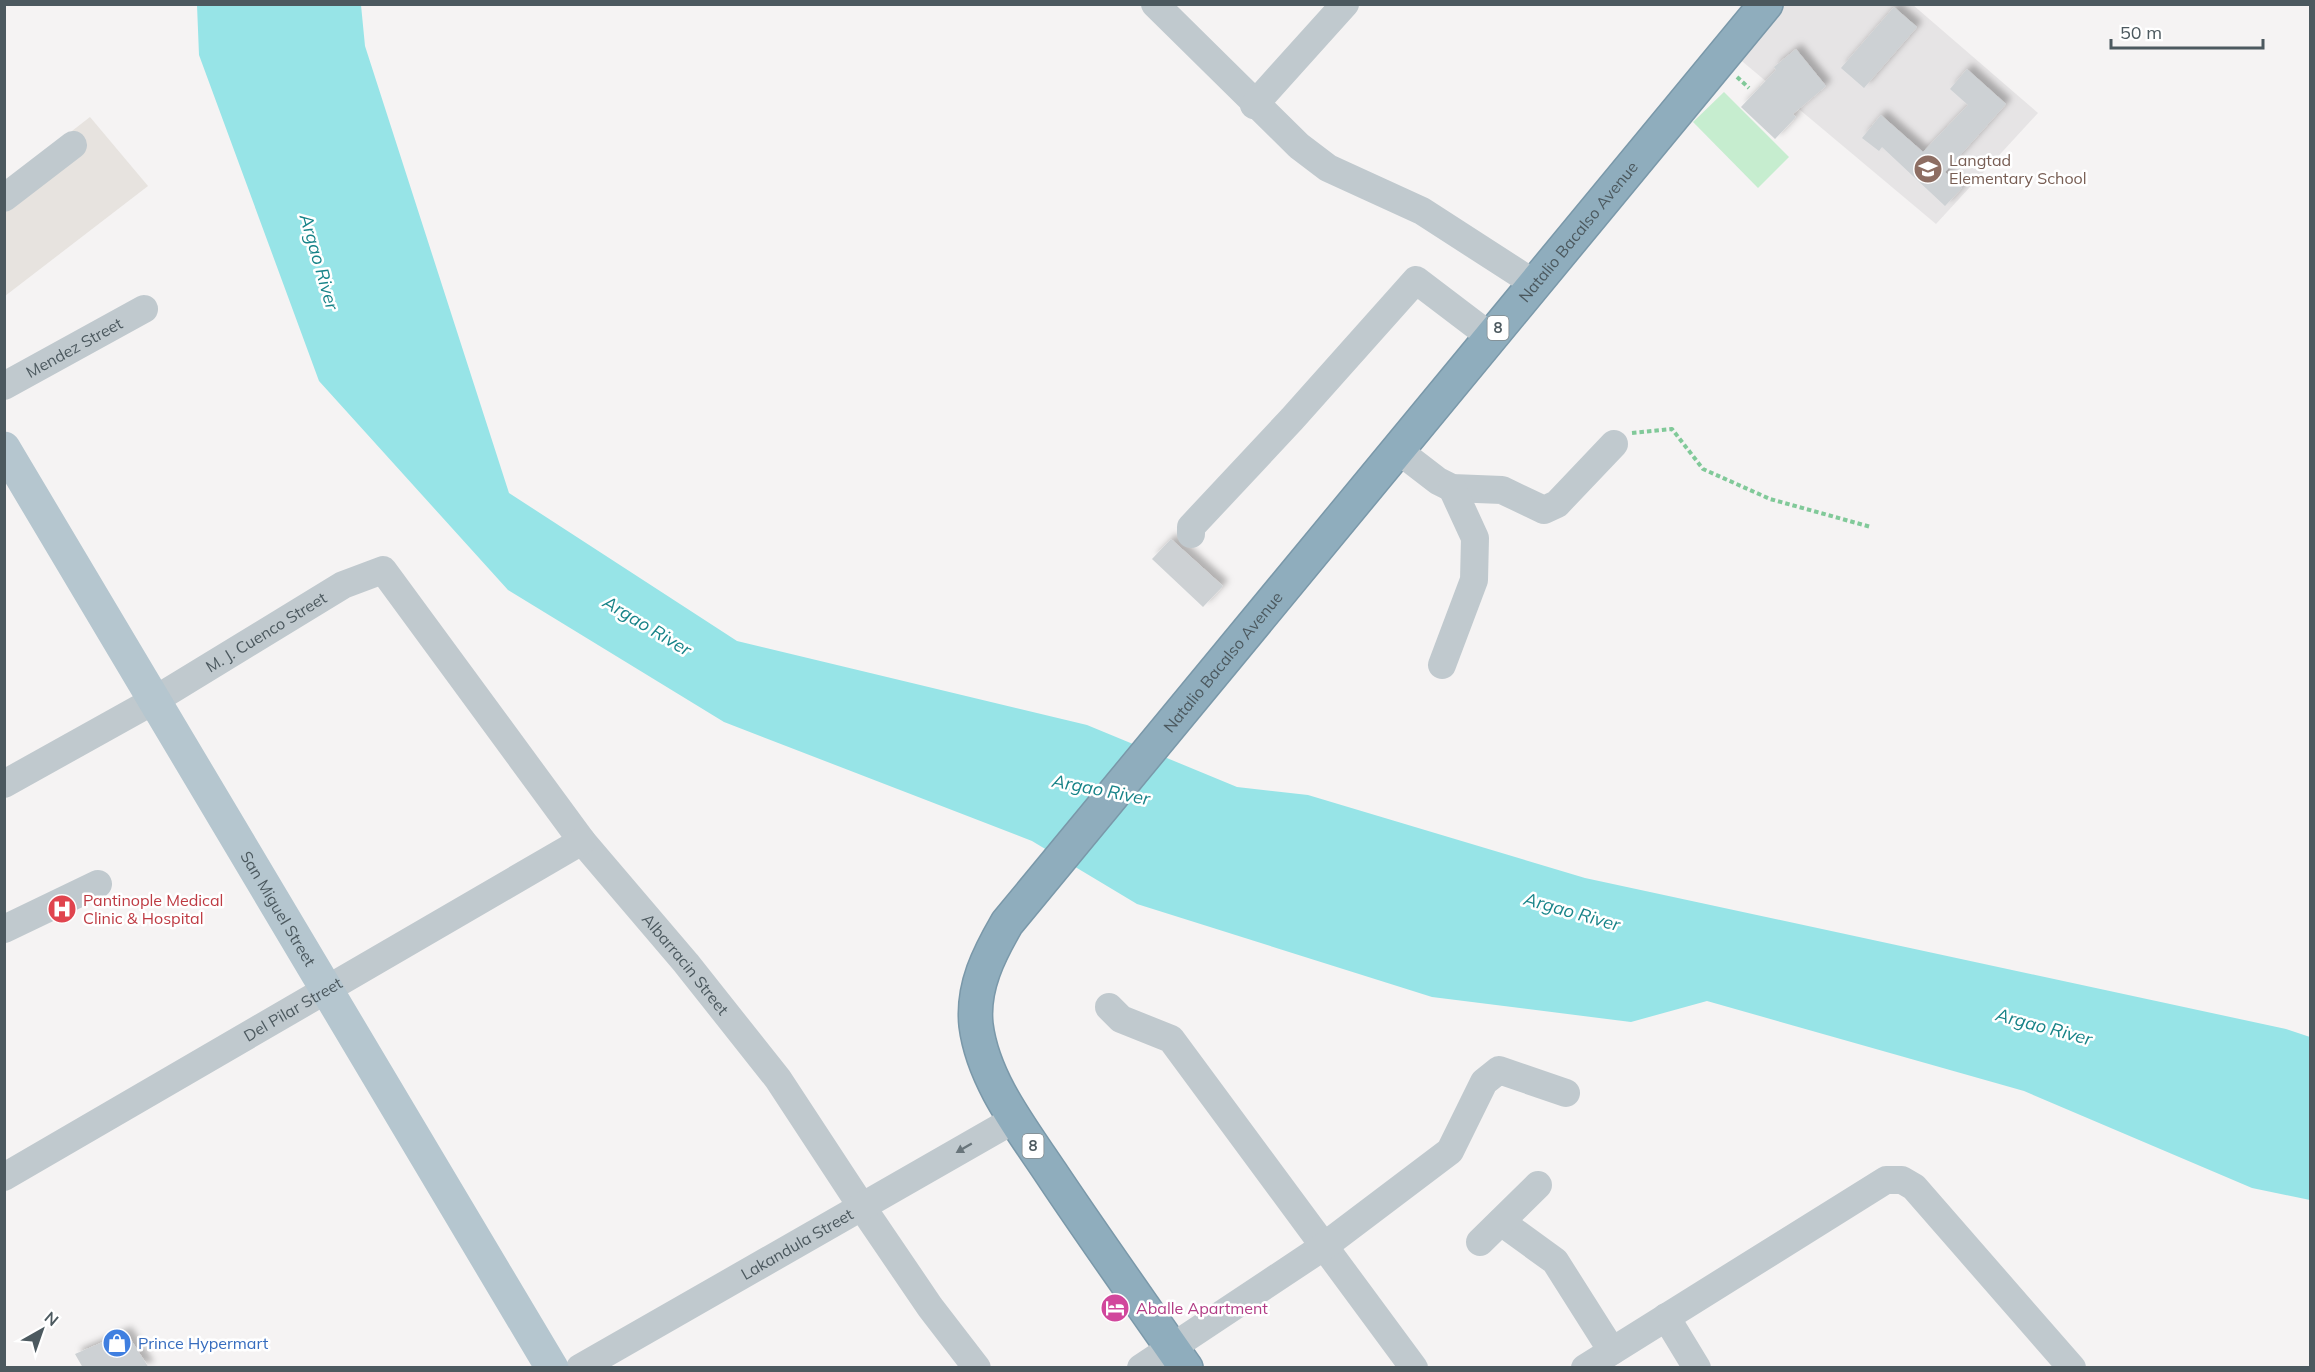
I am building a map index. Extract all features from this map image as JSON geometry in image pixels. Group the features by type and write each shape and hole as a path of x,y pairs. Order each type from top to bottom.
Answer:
{"highway":[{"name":"Natalio Bacalso Avenue","path":"1179,1357 1015,1119 984,1059 976,1024 977,992 987,958 1007,922 1399,451 1766,4"}],"main road":[{"name":"San Miguel Street","path":"4,448 552,1368"}],"street":[{"path":"1155,4 1254,105 1299,146 1328,168 1422,211 1535,284"},
{"path":"1254,105 1345,4"},
{"path":"4,198 72,145"},
{"path":"1191,534 1191,527 1292,419 1416,279 1491,337"},
{"name":"Mendez Street","path":"4,386 144,309"},
{"path":"1399,451 1438,481 1452,488 1502,490 1545,510 1557,504 1614,444"},
{"path":"1442,664 1474,580 1475,538 1452,488"},
{"name":"M. J. Cuenco Street","path":"4,784 153,701 343,585 383,570"},
{"name":"Albarracin Street","path":"383,570 582,841 686,963 778,1078 862,1207 930,1306 977,1368"},
{"name":"Del Pilar Street","path":"4,1177 325,988 582,841"},
{"path":"4,928 98,884"},
{"path":"1109,1008 1121,1019 1171,1039 1414,1368"},
{"path":"1141,1368 1179,1357 1450,1151 1484,1082 1499,1070 1566,1093"},
{"name":"Lakandula Street","path":"580,1368 1015,1119"},
{"path":"1585,1368 1886,1180 1902,1180 1914,1187 2072,1368"},
{"path":"1480,1242 1538,1185"},
{"path":"1501,1222 1555,1261 1612,1351"},
{"path":"1666,1317 1697,1368"}],"path":[{"path":"1614,444 1635,431 1672,429 1703,469 1770,499 1871,527"}],"shaded area":[{"name":"Langtad Elementary School","path":"1783,5 1913,5 2038,113 1936,224 1737,57"},
{"path":"90,117 148,186 5,296 5,183"}],"green space":[{"path":"1724,92 1789,157 1758,188 1693,122"}],"water":[{"name":"Argao River","path":"197,5 361,5 365,46 509,493 737,641 1087,725 1237,787 1308,795 1585,878 2286,1029 2310,1037 2310,1200 2252,1188 2024,1091 1707,1001 1631,1022 1432,997 1137,904 1032,841 724,722 508,590 319,381 199,55"}],"building":[{"path":"1894,7 1917,27 1864,88 1841,68"},
{"path":"1796,49 1826,86 1793,114 1796,117 1775,139 1741,107 1776,70 1774,67"},
{"path":"1967,69 2006,104 1945,172 1962,188 1945,206 1882,147 1879,151 1862,138 1881,115 1923,152 1968,105 1950,89"},
{"path":"1171,539 1223,586 1203,607 1152,559"},
{"name":"Prince Hypermart","path":"126,1332 149,1368 83,1368 75,1354"}],"place":[{"name":"Langtad Elementary School","path":"1928,169"},
{"name":"Pantinople Medical Clinic & Hospital","path":"62,909"},
{"name":"Aballe Apartment","path":"1115,1308"},
{"name":"Prince Hypermart","path":"117,1343"}]}
